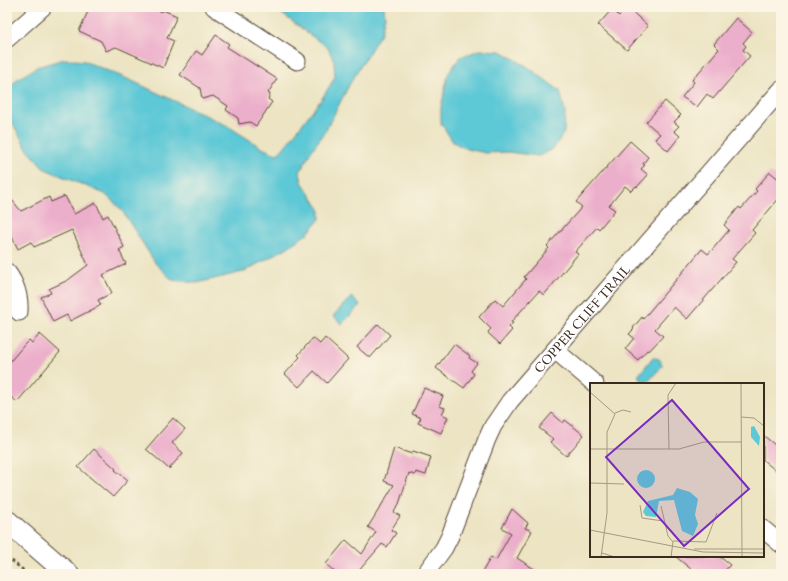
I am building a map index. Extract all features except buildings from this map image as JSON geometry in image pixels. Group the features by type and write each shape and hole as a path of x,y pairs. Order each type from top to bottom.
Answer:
{"street":[{"path":"7,39 42,7"},
{"path":"214,7 297,61"},
{"name":"COPPER CLIFF TRAIL","path":"425,574 444,548 450,536 493,426 510,401 781,90"},
{"path":"7,272 16,289 19,301 19,312"},
{"path":"555,350 594,383"},
{"path":"7,521 68,574"},
{"path":"764,529 781,544"}],"path":[{"path":"7,557 28,574"}],"water":[{"path":"276,7 384,7 385,16 381,33 349,85 326,130 310,153 300,172 302,182 320,209 320,219 308,233 285,249 243,272 197,283 172,280 156,264 121,209 105,194 45,169 27,149 7,113 8,92 16,80 37,67 64,59 84,61 130,80 226,125 264,149 277,154 282,150 323,97 335,77 334,61 328,48 282,14"},
{"path":"480,50 501,51 528,67 560,91 565,112 564,132 554,148 539,156 508,152 486,153 467,149 453,142 441,123 441,108 448,74 460,57"},
{"path":"351,297 360,305 342,324 333,316"},
{"path":"653,357 658,358 661,361 660,363 663,365 647,383 638,376"}]}
